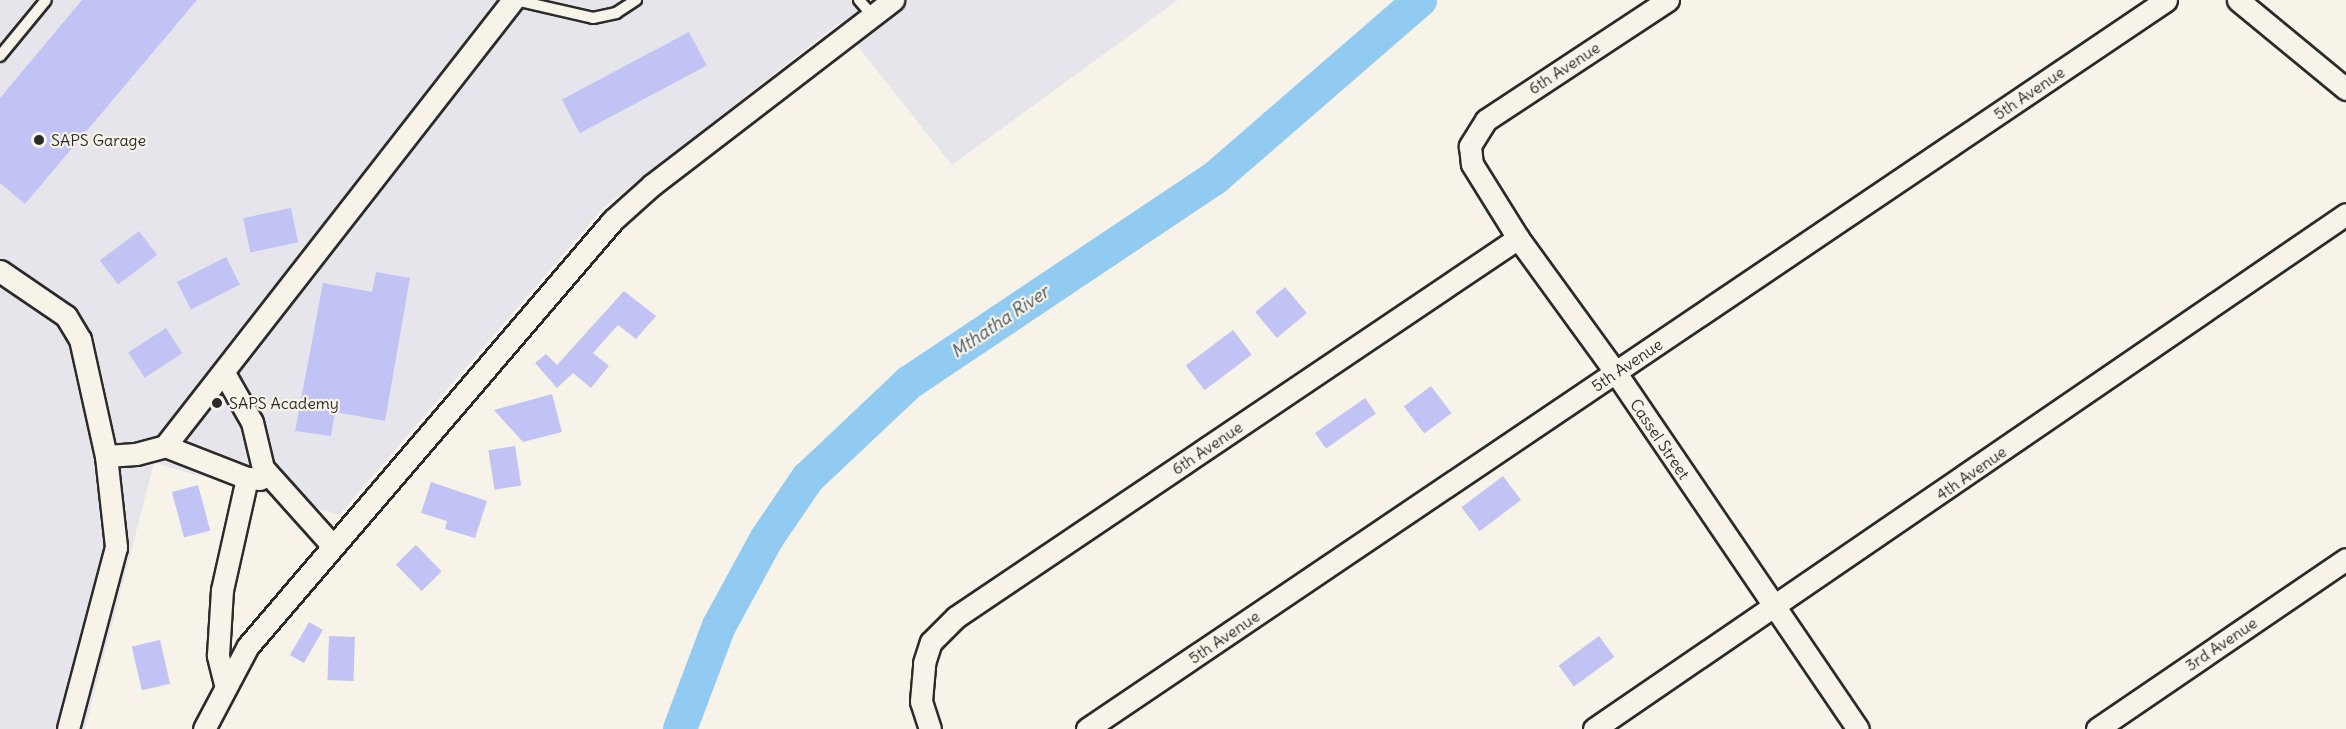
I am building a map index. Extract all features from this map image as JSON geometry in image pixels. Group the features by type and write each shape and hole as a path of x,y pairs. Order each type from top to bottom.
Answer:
{"street":[{"path":"106,456 136,454 165,446 514,0"},
{"path":"204,729 225,684 248,646 332,545 613,220 652,185 893,0"},
{"name":"6th Avenue","path":"1470,146 1481,126 1496,112 1668,0"},
{"name":"5th Avenue","path":"1087,729 2166,0"},
{"path":"2238,0 2346,89"},
{"name":"Cassel Street","path":"1470,146 1477,175 1518,237 1616,373 1774,610 1858,729"},
{"name":"4th Avenue","path":"1594,729 1774,610 2346,214"},
{"name":"6th Avenue","path":"930,729 921,701 921,678 931,642 956,617 1518,237"},
{"path":"0,271 66,316 80,339 106,456 116,547 69,729"},
{"path":"224,373 252,422 260,459 272,480 332,545"},
{"path":"165,446 247,478 272,480"},
{"path":"225,684 218,655 221,601 247,478"},
{"name":"3rd Avenue","path":"2097,729 2346,559"}],"lane":[{"path":"0,56 46,0"},
{"path":"514,0 593,18 616,13 636,0"},
{"path":"858,0 873,16"}],"shaded area":[{"name":"SAPS Academy","path":"0,0 1178,0 952,165 839,23 603,208 339,515 154,463 85,729 0,729"}],"building":[{"name":"SAPS Garage","path":"82,0 197,0 25,204 0,183 0,98"},
{"path":"689,32 707,66 580,133 562,100"},
{"path":"291,208 298,242 250,252 243,218"},
{"path":"139,231 157,255 118,284 100,260"},
{"path":"226,257 240,285 191,310 177,282"},
{"path":"376,272 410,278 385,421 335,412 331,436 295,431 323,283 372,292"},
{"path":"1285,287 1307,313 1277,338 1255,312"},
{"path":"624,291 656,316 636,339 618,325 593,353 609,366 591,388 573,373 557,388 535,363 546,354 557,365"},
{"path":"166,328 182,353 145,378 128,353"},
{"path":"1233,330 1252,355 1205,390 1186,366"},
{"path":"1431,386 1451,413 1424,434 1404,406"},
{"path":"552,394 562,432 523,442 494,410"},
{"path":"1365,398 1376,414 1326,449 1315,433"},
{"path":"515,446 521,486 495,490 488,450"},
{"path":"1503,476 1521,500 1480,531 1461,507"},
{"path":"431,482 487,501 475,538 445,529 447,521 421,513"},
{"path":"198,485 210,530 184,537 172,492"},
{"path":"416,545 442,572 422,591 396,564"},
{"path":"309,622 323,630 304,663 290,655"},
{"path":"329,636 355,637 353,681 327,680"},
{"path":"1599,636 1614,657 1574,686 1559,665"},
{"path":"160,640 170,684 142,690 132,647"}],"waterway":[{"name":"Mthatha River","path":"680,729 719,626 767,538 808,478 910,382 1216,177 1420,0"}],"place":[{"name":"SAPS Garage","path":"39,140"},
{"name":"SAPS Academy","path":"217,403"}]}
